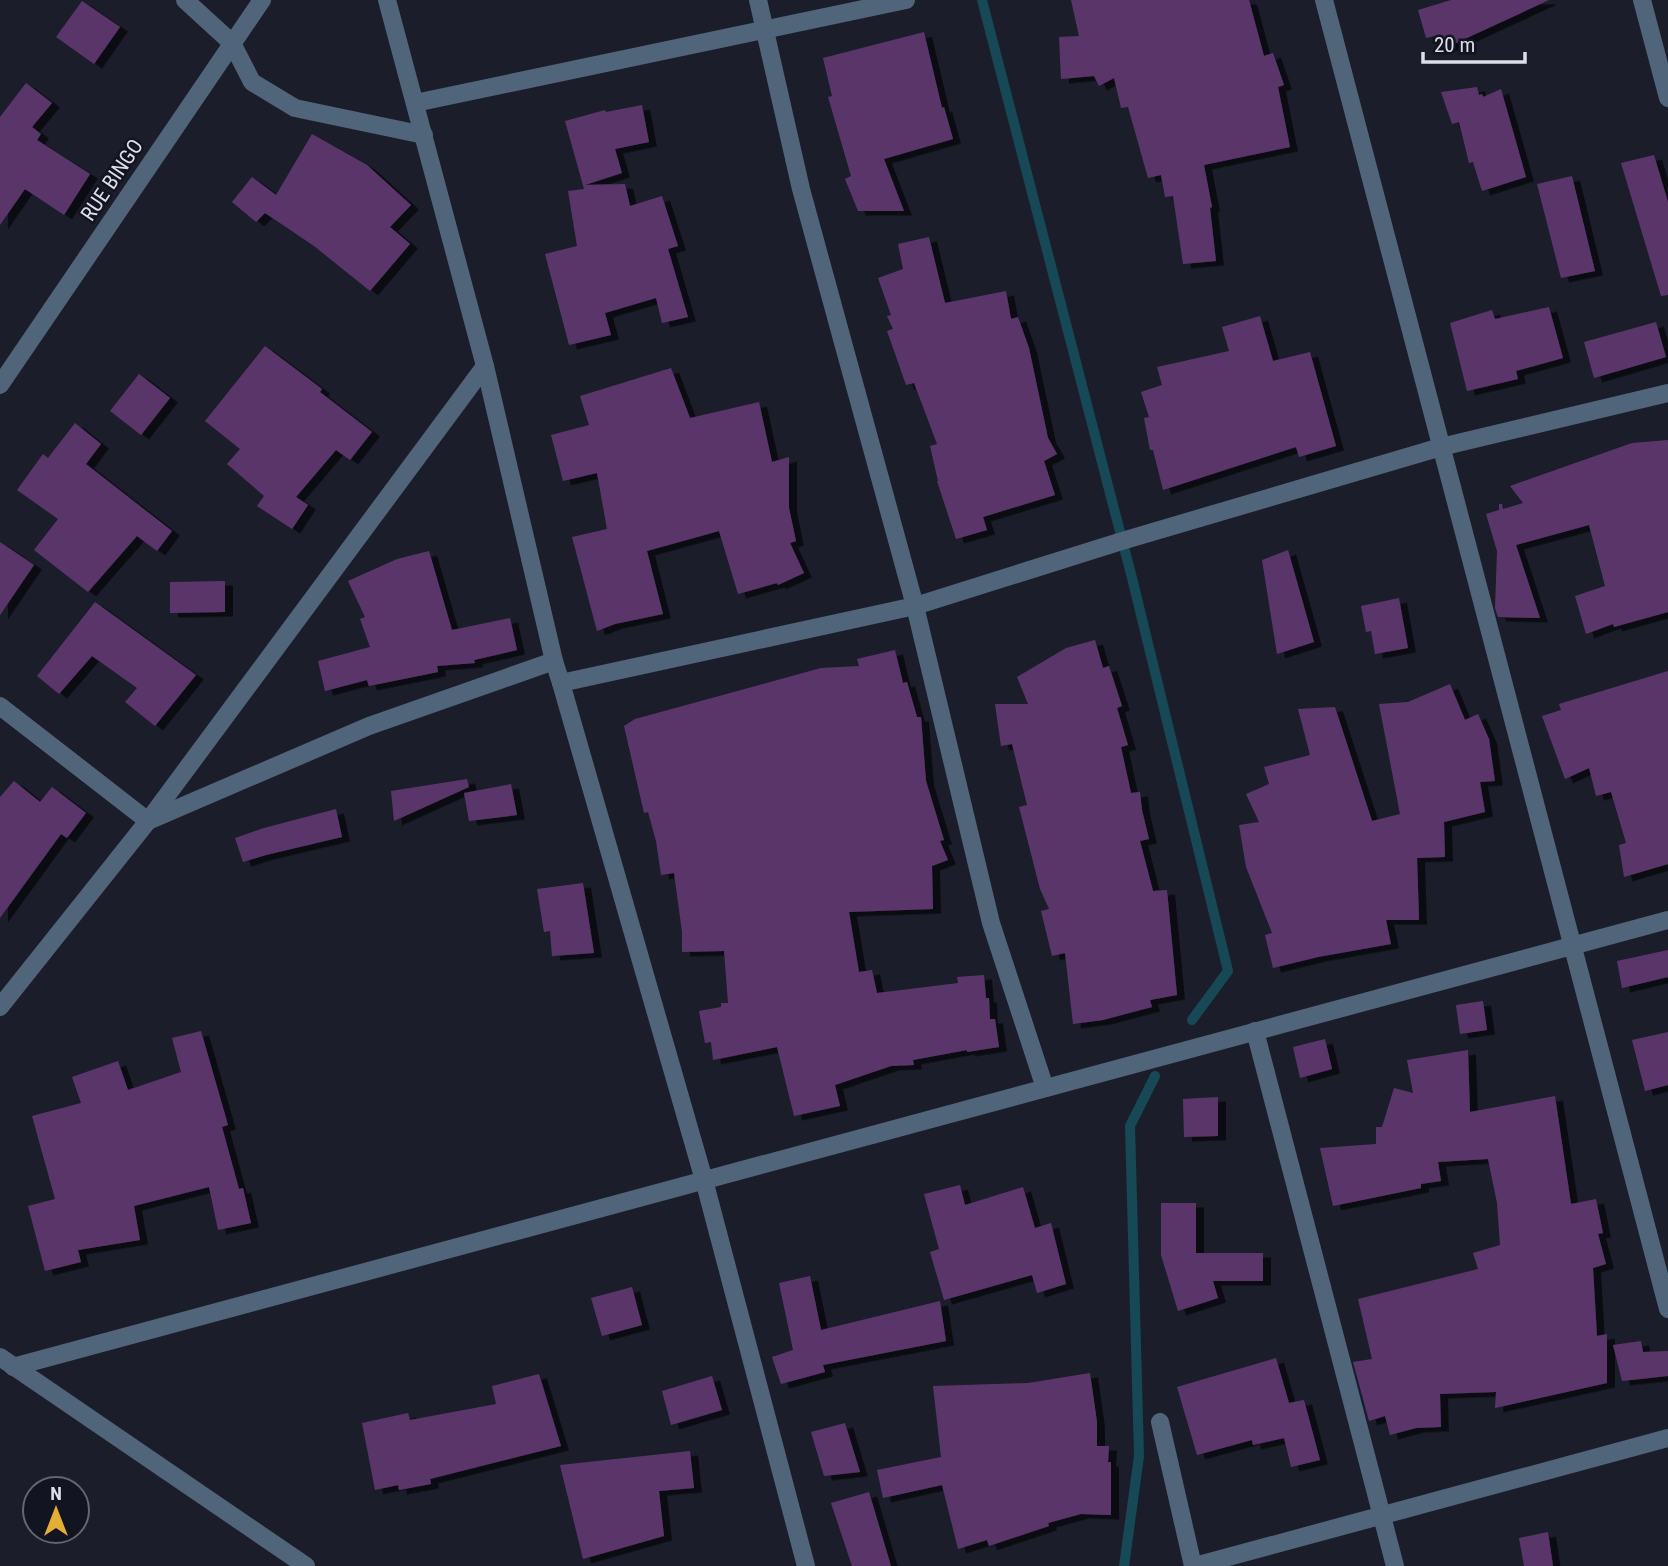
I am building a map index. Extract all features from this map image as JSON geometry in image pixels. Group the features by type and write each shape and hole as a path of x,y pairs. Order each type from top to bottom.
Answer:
{"street":[{"path":"185,0 232,43 252,82 295,108 424,135"},
{"name":"RUE BINGO","path":"0,385 262,0"},
{"path":"387,0 485,366 554,661 704,1180 806,1566"},
{"path":"758,0 802,189 915,606 991,923 1045,1088"},
{"path":"415,103 906,0"},
{"path":"1324,0 1668,1309"},
{"path":"1642,0 1668,98"},
{"path":"0,1007 148,821 485,366"},
{"path":"561,683 915,606 1122,541 1441,447 1668,393"},
{"path":"148,821 369,726 554,661"},
{"path":"0,706 148,821"},
{"path":"7,1362 704,1180 1668,920"},
{"path":"1255,1031 1395,1566"},
{"path":"7,1362 306,1566"},
{"path":"1160,1422 1194,1566 1668,1438"}],"building":[{"path":"1071,0 1249,0 1264,56 1273,53 1284,85 1278,87 1290,147 1204,165 1212,207 1216,261 1183,264 1173,196 1165,197 1161,175 1148,178 1128,107 1121,108 1114,78 1099,86 1094,76 1061,79 1059,37 1079,36"},
{"path":"1451,0 1549,0 1443,49 1439,35 1426,38 1418,10"},
{"path":"82,1 120,27 94,64 56,37"},
{"path":"924,32 942,108 944,107 953,139 884,159 904,211 858,211 845,179 851,176 828,97 832,96 823,58"},
{"path":"26,83 52,103 32,127 41,134 37,140 90,174 64,215 25,189 0,225 0,117"},
{"path":"1477,87 1479,95 1482,94 1483,97 1501,89 1526,177 1482,191 1473,162 1469,163 1459,122 1452,124 1441,92"},
{"path":"642,105 649,142 615,149 622,173 585,185 625,184 630,206 662,196 678,246 668,249 688,317 662,323 656,298 605,313 611,335 569,345 545,254 577,246 568,191 584,189 565,121 605,110 606,112"},
{"path":"312,134 367,165 411,205 390,227 410,244 370,291 314,246 265,213 256,222 232,202 252,177 276,195"},
{"path":"1654,155 1668,202 1668,295 1661,296 1621,163"},
{"path":"1572,176 1595,271 1561,278 1537,184"},
{"path":"929,237 945,303 1006,291 1011,319 1018,317 1029,348 1048,438 1057,454 1044,461 1055,495 983,517 987,530 956,539 937,481 930,446 937,444 914,383 906,385 887,331 893,329 887,316 891,315 878,278 903,269 898,244"},
{"path":"1549,307 1563,358 1516,371 1518,379 1467,391 1450,323 1492,310 1495,319"},
{"path":"1260,316 1273,361 1310,352 1336,446 1299,457 1296,447 1163,490 1153,450 1150,450 1144,418 1149,417 1141,392 1162,385 1157,367 1229,351 1222,327"},
{"path":"1656,322 1666,357 1594,378 1584,342"},
{"path":"265,346 322,389 320,392 372,432 350,460 336,450 296,497 308,505 292,529 257,506 264,496 227,464 240,449 205,421"},
{"path":"671,368 690,418 759,402 772,462 789,457 789,508 796,541 790,543 804,573 778,585 777,583 738,594 719,531 647,551 663,614 615,624 597,631 572,537 607,529 597,473 563,481 551,435 589,425 580,396"},
{"path":"139,374 170,398 141,435 110,411"},
{"path":"75,423 101,444 86,464 172,531 157,551 137,536 88,592 34,550 58,519 17,490 43,454 48,458"},
{"path":"1668,440 1668,612 1614,627 1613,624 1586,634 1575,596 1605,586 1589,525 1516,545 1540,618 1498,617 1495,608 1497,551 1486,514 1499,510 1499,504 1502,504 1503,509 1523,503 1510,486 1632,443"},
{"path":"0,542 34,565 0,615"},
{"path":"1288,550 1314,642 1277,654 1262,560"},
{"path":"429,551 452,630 510,618 517,650 474,660 475,663 437,666 438,672 369,686 367,680 325,691 318,661 370,647 360,619 365,617 348,581 397,559"},
{"path":"225,581 225,612 170,613 170,582"},
{"path":"1399,598 1408,648 1375,654 1371,631 1366,632 1361,606"},
{"path":"95,602 196,675 155,726 125,702 137,688 92,656 59,694 37,676"},
{"path":"1095,640 1103,668 1109,666 1122,706 1117,708 1128,745 1121,747 1131,793 1140,792 1149,839 1140,841 1153,891 1167,890 1177,995 1150,1000 1152,1007 1103,1020 1073,1024 1065,953 1052,956 1041,911 1049,909 1040,889 1019,807 1027,805 1012,744 1001,746 995,704 1028,704 1017,677 1066,648"},
{"path":"895,650 903,683 907,682 917,717 921,717 926,781 944,840 940,841 948,860 932,866 933,909 849,912 859,972 872,970 877,993 958,983 957,977 984,975 990,1019 995,1019 999,1047 913,1060 914,1065 891,1066 835,1085 840,1106 794,1116 777,1047 713,1060 711,1042 705,1043 699,1011 728,1003 724,951 682,952 674,873 661,875 656,841 648,812 644,813 624,726 635,719 821,668 859,666 857,659"},
{"path":"1668,671 1668,864 1624,877 1619,845 1626,843 1611,792 1596,796 1589,768 1565,779 1542,716 1561,710 1559,704"},
{"path":"1450,684 1465,720 1478,714 1489,739 1495,781 1480,782 1485,812 1444,822 1445,857 1417,858 1419,920 1386,920 1391,944 1273,968 1265,935 1272,933 1246,867 1239,825 1259,822 1246,794 1269,784 1264,767 1310,755 1298,709 1335,707 1372,821 1400,814 1379,704 1408,702"},
{"path":"467,779 469,787 394,821 391,791"},
{"path":"14,781 40,802 52,787 86,813 67,838 61,834 0,918 0,797"},
{"path":"511,784 517,815 469,821 464,793"},
{"path":"336,809 342,837 243,862 235,838"},
{"path":"583,883 594,953 552,956 550,931 544,932 537,889"},
{"path":"1668,950 1668,977 1622,988 1617,961"},
{"path":"1483,1001 1487,1030 1460,1034 1456,1005"},
{"path":"201,1031 228,1125 222,1127 239,1189 243,1188 251,1223 218,1230 209,1187 134,1206 140,1240 78,1250 81,1262 45,1271 28,1206 55,1199 32,1116 81,1103 72,1077 118,1061 128,1090 181,1072 172,1038"},
{"path":"1668,1032 1668,1085 1645,1091 1632,1040"},
{"path":"1325,1039 1332,1069 1300,1078 1293,1047"},
{"path":"1468,1050 1470,1112 1555,1096 1571,1204 1596,1199 1603,1233 1598,1234 1606,1264 1593,1268 1597,1336 1607,1334 1607,1383 1495,1408 1496,1392 1440,1394 1441,1427 1416,1428 1390,1435 1385,1416 1369,1421 1353,1362 1372,1359 1358,1299 1478,1269 1473,1253 1500,1245 1497,1203 1488,1159 1438,1162 1441,1181 1421,1184 1421,1188 1333,1206 1320,1148 1376,1144 1376,1127 1382,1127 1394,1088 1413,1093 1407,1060"},
{"path":"1218,1097 1218,1136 1184,1137 1183,1099"},
{"path":"960,1185 965,1205 1023,1187 1035,1228 1051,1223 1066,1284 1037,1293 1032,1275 944,1300 930,1252 939,1249 924,1194"},
{"path":"1161,1203 1196,1203 1196,1253 1263,1253 1263,1281 1213,1281 1218,1298 1178,1311 1161,1255"},
{"path":"810,1276 821,1330 940,1301 946,1341 823,1365 825,1372 781,1384 772,1357 793,1350 779,1283"},
{"path":"632,1287 642,1325 602,1336 591,1298"},
{"path":"1641,1341 1643,1352 1668,1351 1668,1376 1622,1381 1613,1345"},
{"path":"1276,1358 1289,1403 1304,1400 1320,1460 1291,1467 1284,1438 1253,1445 1252,1440 1197,1455 1177,1387"},
{"path":"1090,1373 1097,1422 1097,1446 1109,1446 1111,1515 1081,1514 1048,1523 1049,1526 989,1546 987,1540 958,1549 942,1485 883,1498 877,1470 941,1457 933,1386 1028,1383"},
{"path":"539,1374 561,1446 430,1479 431,1484 399,1490 398,1485 375,1490 362,1423 408,1413 410,1420 496,1404 492,1386"},
{"path":"712,1376 722,1410 671,1425 662,1391"},
{"path":"845,1423 860,1472 824,1476 811,1432"},
{"path":"690,1451 694,1488 659,1491 664,1536 583,1559 560,1465"},
{"path":"869,1492 891,1566 852,1566 831,1503"},
{"path":"1548,1532 1553,1566 1524,1566 1519,1538"}],"waterway":[{"path":"982,0 1132,578 1228,971 1192,1020"},
{"path":"1124,1566 1139,1456 1130,1126 1155,1076"}]}
